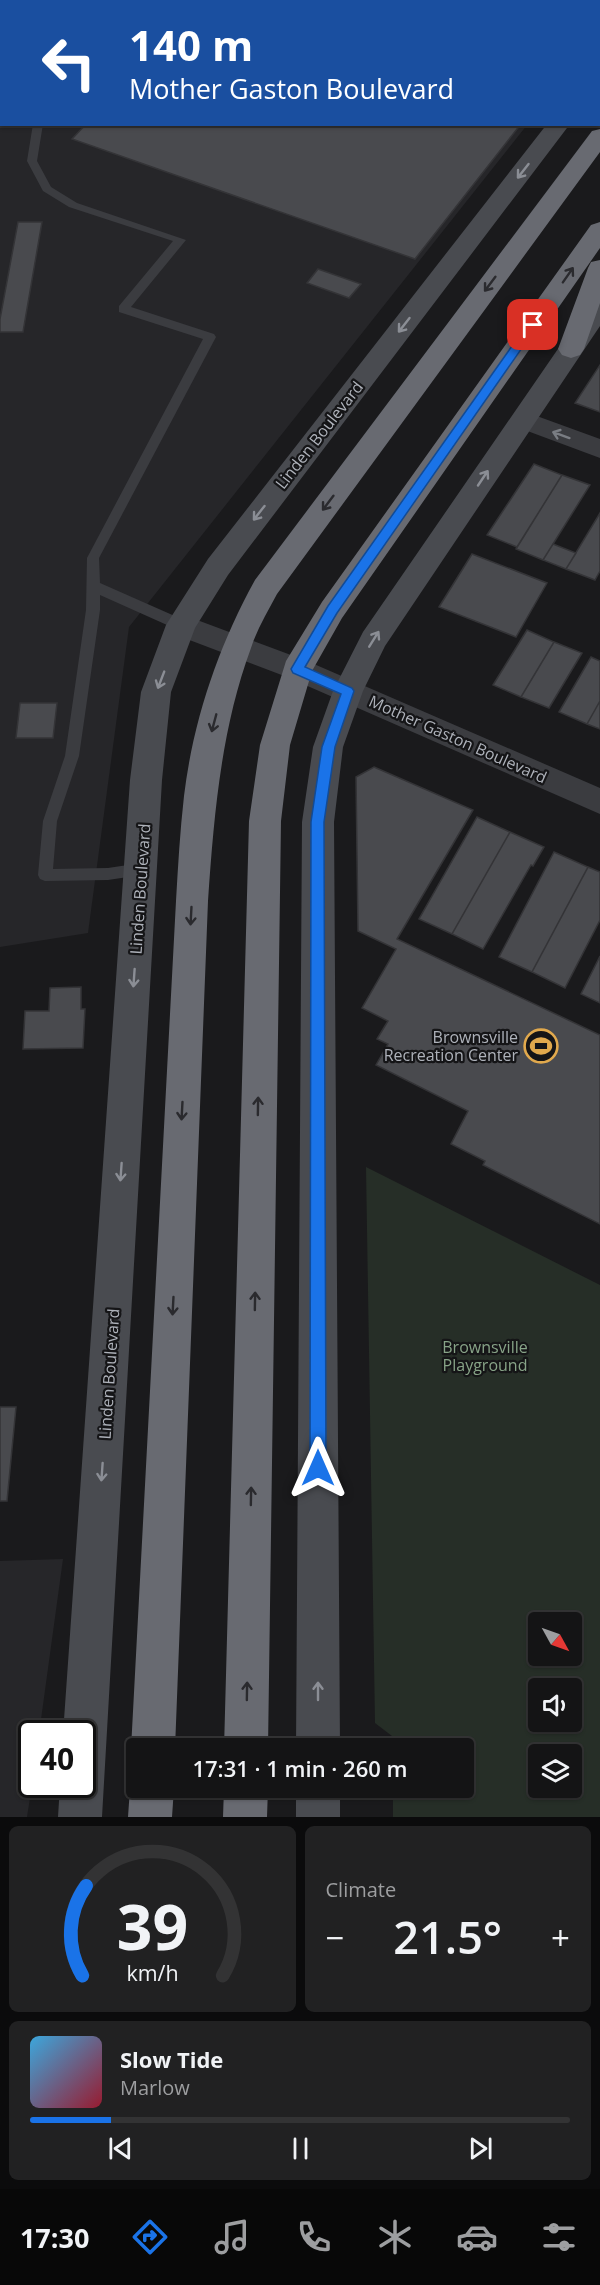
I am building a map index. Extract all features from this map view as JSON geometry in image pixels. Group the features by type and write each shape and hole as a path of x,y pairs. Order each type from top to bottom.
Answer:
{"highway":[{"path":"154,1738 192,901 200,795 213,726 236,646 265,588 600,136"},
{"path":"246,1738 265,821 275,745 297,669 332,610 600,230"},
{"path":"571,349 600,268"},
{"path":"150,1817 151,1798"},
{"path":"245,1817 246,1798"}],"street":[{"name":"Linden Boulevard","path":"86,1720 146,780 156,692 181,625 218,567 557,126"},
{"path":"318,1738 318,822 328,747 348,691 373,639 600,307"},
{"path":"523,420 600,449"},
{"name":"Mother Gaston Boulevard","path":"181,625 297,669 600,801"},
{"name":"Linden Boulevard","path":"80,1817 81,1798"},
{"path":"318,1798 318,1817"}],"lane":[{"path":"38,126 32,161 47,189 73,205 180,240 123,309 210,337 93,558 93,610 72,756 50,820 45,875 108,874 141,869"},
{"path":"93,586 181,625"}],"shaded area":[{"path":"0,126 526,126 129,627 88,933 0,947"},
{"path":"63,1559 41,1720 18,1720 18,1798 30,1798 27,1817 0,1817 0,1561"}],"green space":[{"name":"Brownsville Playground","path":"366,1167 600,1285 600,1817 393,1817 393,1798 474,1798 474,1738 392,1738 375,1723"}],"building":[{"path":"84,126 519,126 415,259 72,139"},
{"path":"18,222 42,222 23,332 0,332 0,319"},
{"path":"318,269 361,284 349,298 307,283"},
{"path":"600,365 600,412 575,403"},
{"path":"534,464 562,475 517,547 487,535"},
{"path":"562,475 590,485 543,560 516,549"},
{"path":"600,513 600,571 595,580 566,569"},
{"path":"553,544 576,553 566,569 543,560"},
{"path":"472,554 547,583 516,637 439,607"},
{"path":"527,630 554,642 521,697 493,685"},
{"path":"554,642 582,653 549,708 521,697"},
{"path":"591,657 600,661 600,701 587,724 559,712"},
{"path":"600,701 600,729 587,724"},
{"path":"20,703 57,703 53,738 16,738"},
{"path":"374,767 473,810 397,939 600,1035 600,1224 483,1165 485,1161 451,1144 468,1111 376,1065 388,1044 377,1039 388,1021 362,1008 396,949 358,931 356,777"},
{"path":"477,817 510,832 452,934 419,919"},
{"path":"510,832 544,847 533,866 531,865 483,949 452,934"},
{"path":"554,852 588,867 532,972 499,957"},
{"path":"588,867 600,872 600,920 565,988 532,972"},
{"path":"600,956 600,1003 581,994"},
{"path":"81,987 81,1009 85,1009 83,1048 23,1049 25,1011 49,1011 50,988"},
{"path":"0,1407 16,1407 7,1501 0,1501"}],"place":[{"name":"Brownsville Recreation Center","path":"541,1046"}],"route":[{"path":"318,1468 316,1058 318,822 328,747 348,691 297,669 332,610 533,325"}]}
